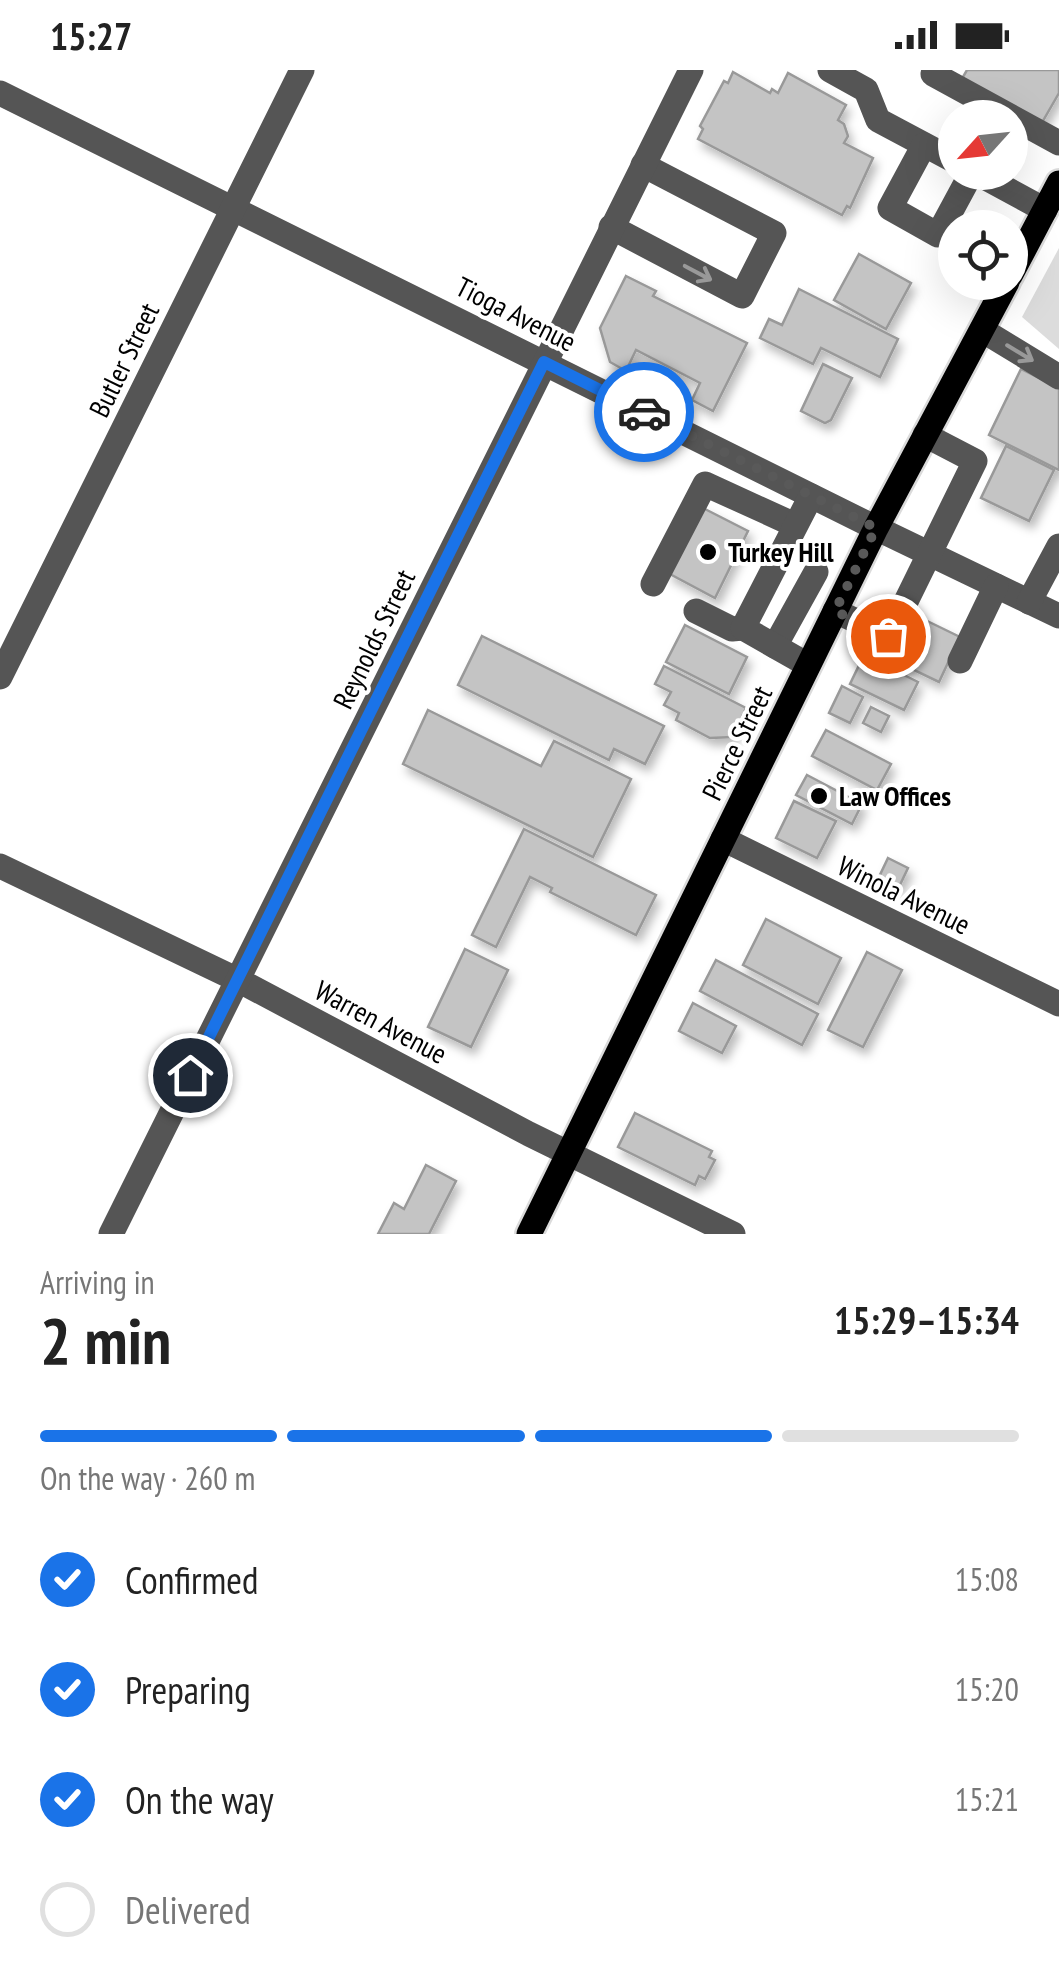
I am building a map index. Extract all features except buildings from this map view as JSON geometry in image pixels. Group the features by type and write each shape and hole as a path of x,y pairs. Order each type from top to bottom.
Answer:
{"main road":[{"name":"Pierce Street","path":"1028,241 1059,182"},
{"name":"Pierce Street","path":"529,1234 876,528 997,300"}],"street":[{"name":"Butler Street","path":"0,677 302,70"},
{"name":"Reynolds Street","path":"111,1234 691,70"},
{"path":"830,70 866,90 878,120 938,152"},
{"path":"934,70 932,74 1059,143"},
{"name":"Tioga Avenue","path":"0,93 1059,616"},
{"path":"924,144 890,208 938,236 964,190"},
{"path":"611,228 742,296 774,233 643,164"},
{"path":"1007,190 1044,210"},
{"path":"982,330 1059,377"},
{"path":"835,611 888,636 930,554 975,461 925,435"},
{"path":"653,584 706,484 795,525"},
{"path":"743,628 811,496"},
{"path":"1029,602 1059,546"},
{"path":"780,554 846,588"},
{"path":"775,646 816,572"},
{"path":"960,660 996,586"},
{"path":"696,611 732,629 743,628 808,665"},
{"name":"Winola Avenue","path":"723,839 1059,1004"},
{"name":"Warren Avenue","path":"0,866 238,980 568,1154 733,1234"}],"shaded area":[{"path":"1059,248 1059,349 1022,317"}],"way so far":[{"path":"644,412 876,528 835,611 888,636"}],"place":[{"name":"Turkey Hill","path":"708,552"},
{"name":"Law Offices","path":"819,796"}],"route":[{"path":"190,1075 544,362 644,412"}]}
